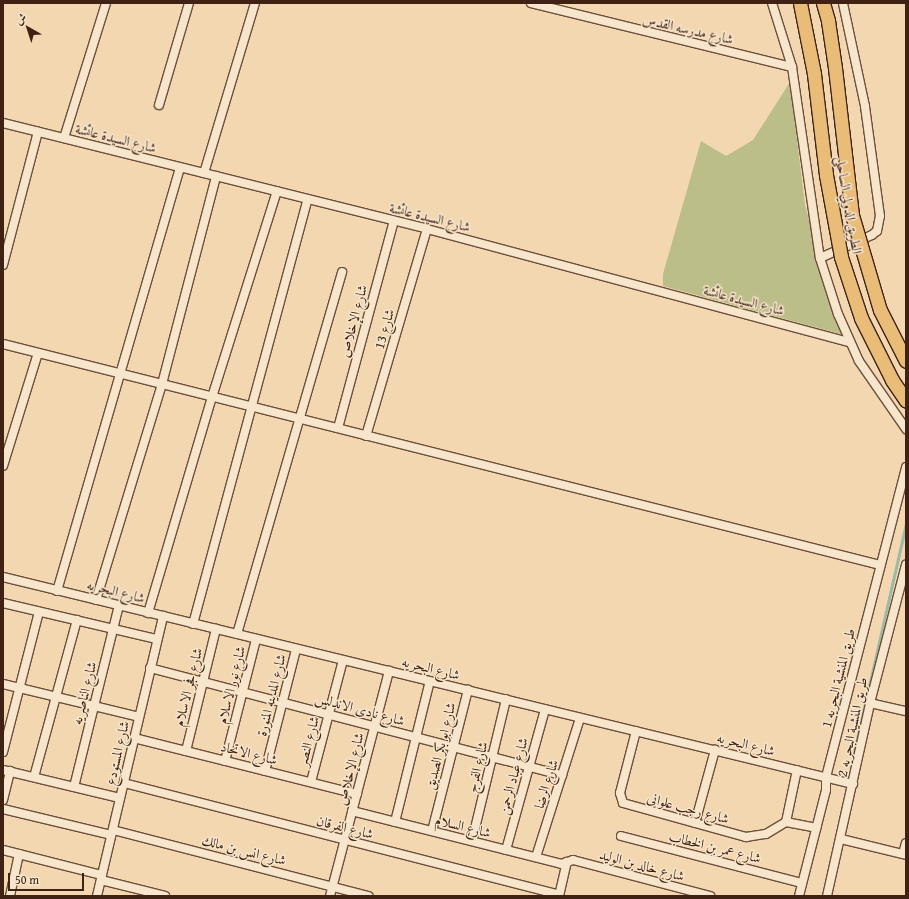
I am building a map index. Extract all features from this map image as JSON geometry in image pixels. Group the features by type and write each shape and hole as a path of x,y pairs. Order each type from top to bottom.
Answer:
{"main road":[{"name":"الطريق الدولي الساحلى","path":"800,3 813,67 826,175 841,257 861,318 892,380 906,400"},
{"name":"الطريق الدولي الساحلى","path":"823,3 828,21 835,68 852,216 880,310 906,361"}],"street":[{"path":"64,138 106,3"},
{"path":"159,105 189,3"},
{"path":"204,173 255,3"},
{"name":"شارع مدرسه القدس","path":"531,3 792,67"},
{"path":"772,3 792,67 820,258 850,342 878,391 906,429"},
{"path":"820,258 872,235 877,230 880,216 865,106 843,3"},
{"name":"شارع السيدة عائشة","path":"3,123 427,229 850,342"},
{"path":"3,265 38,132"},
{"path":"57,590 180,167"},
{"path":"96,600 162,384 216,176"},
{"path":"148,612 212,397 277,191"},
{"path":"194,624 308,199"},
{"name":"شارع الإخلاص","path":"338,428 394,221"},
{"name":"شارع 13","path":"366,436 427,229"},
{"path":"237,634 298,418 342,272"},
{"path":"3,344 252,408 338,428 880,565"},
{"path":"3,466 38,353"},
{"name":"طريق المنشية البحريه 1","path":"799,896 826,790 826,777 906,467"},
{"name":"طريق المنشية البحريه 2","path":"827,896 841,839 870,703 906,565"},
{"name":"شارع البحريه","path":"3,577 853,784"},
{"path":"3,603 158,639"},
{"name":"شارع الناصريه","path":"74,787 119,605"},
{"path":"3,752 39,612"},
{"name":"شارع المستودع","path":"97,896 163,616"},
{"path":"34,777 77,620"},
{"name":"شارع فجر الاسلام","path":"186,751 216,629"},
{"name":"شارع نور الاسلام","path":"225,761 256,639"},
{"name":"شارع المدينه المنورة","path":"265,771 296,648"},
{"name":"شارع النصر","path":"311,782 342,660"},
{"name":"شارع نادى الاندلس","path":"150,668 562,775"},
{"name":"شارع الإخلاص","path":"330,896 389,671"},
{"path":"395,822 430,681"},
{"path":"3,684 139,717"},
{"name":"شارع ابو بكر الصديق","path":"432,831 468,690"},
{"name":"شارع الفرج","path":"472,841 506,699"},
{"path":"870,703 906,711"},
{"name":"شارع عباد الرحمن","path":"506,850 545,709"},
{"name":"شارع الرضا","path":"536,857 580,718"},
{"name":"شارع رجب علوانى","path":"636,731 620,793 621,800 627,804 750,838 766,834 786,822"},
{"name":"شارع الاتحاد","path":"134,738 357,794"},
{"path":"695,823 715,750"},
{"path":"3,800 6,770 120,798"},
{"path":"797,770 786,822 816,828"},
{"name":"شارع الفرقان","path":"124,783 559,896"},
{"name":"شارع انس بن مالك","path":"3,809 112,833 369,896"},
{"name":"شارع السلام","path":"352,811 561,864 567,862"},
{"name":"شارع عمر بن الخطاب","path":"621,836 802,883"},
{"path":"841,839 904,854 906,843"},
{"path":"3,850 165,896"},
{"path":"10,896 19,854"},
{"name":"شارع خالد بن الوليد","path":"567,862 573,860 710,896"},
{"path":"559,896 567,862"}],"green space":[{"path":"790,82 805,205 841,334 663,286 663,274 701,141 726,156 753,140"}],"waterway":[{"path":"852,761 906,523"}]}
